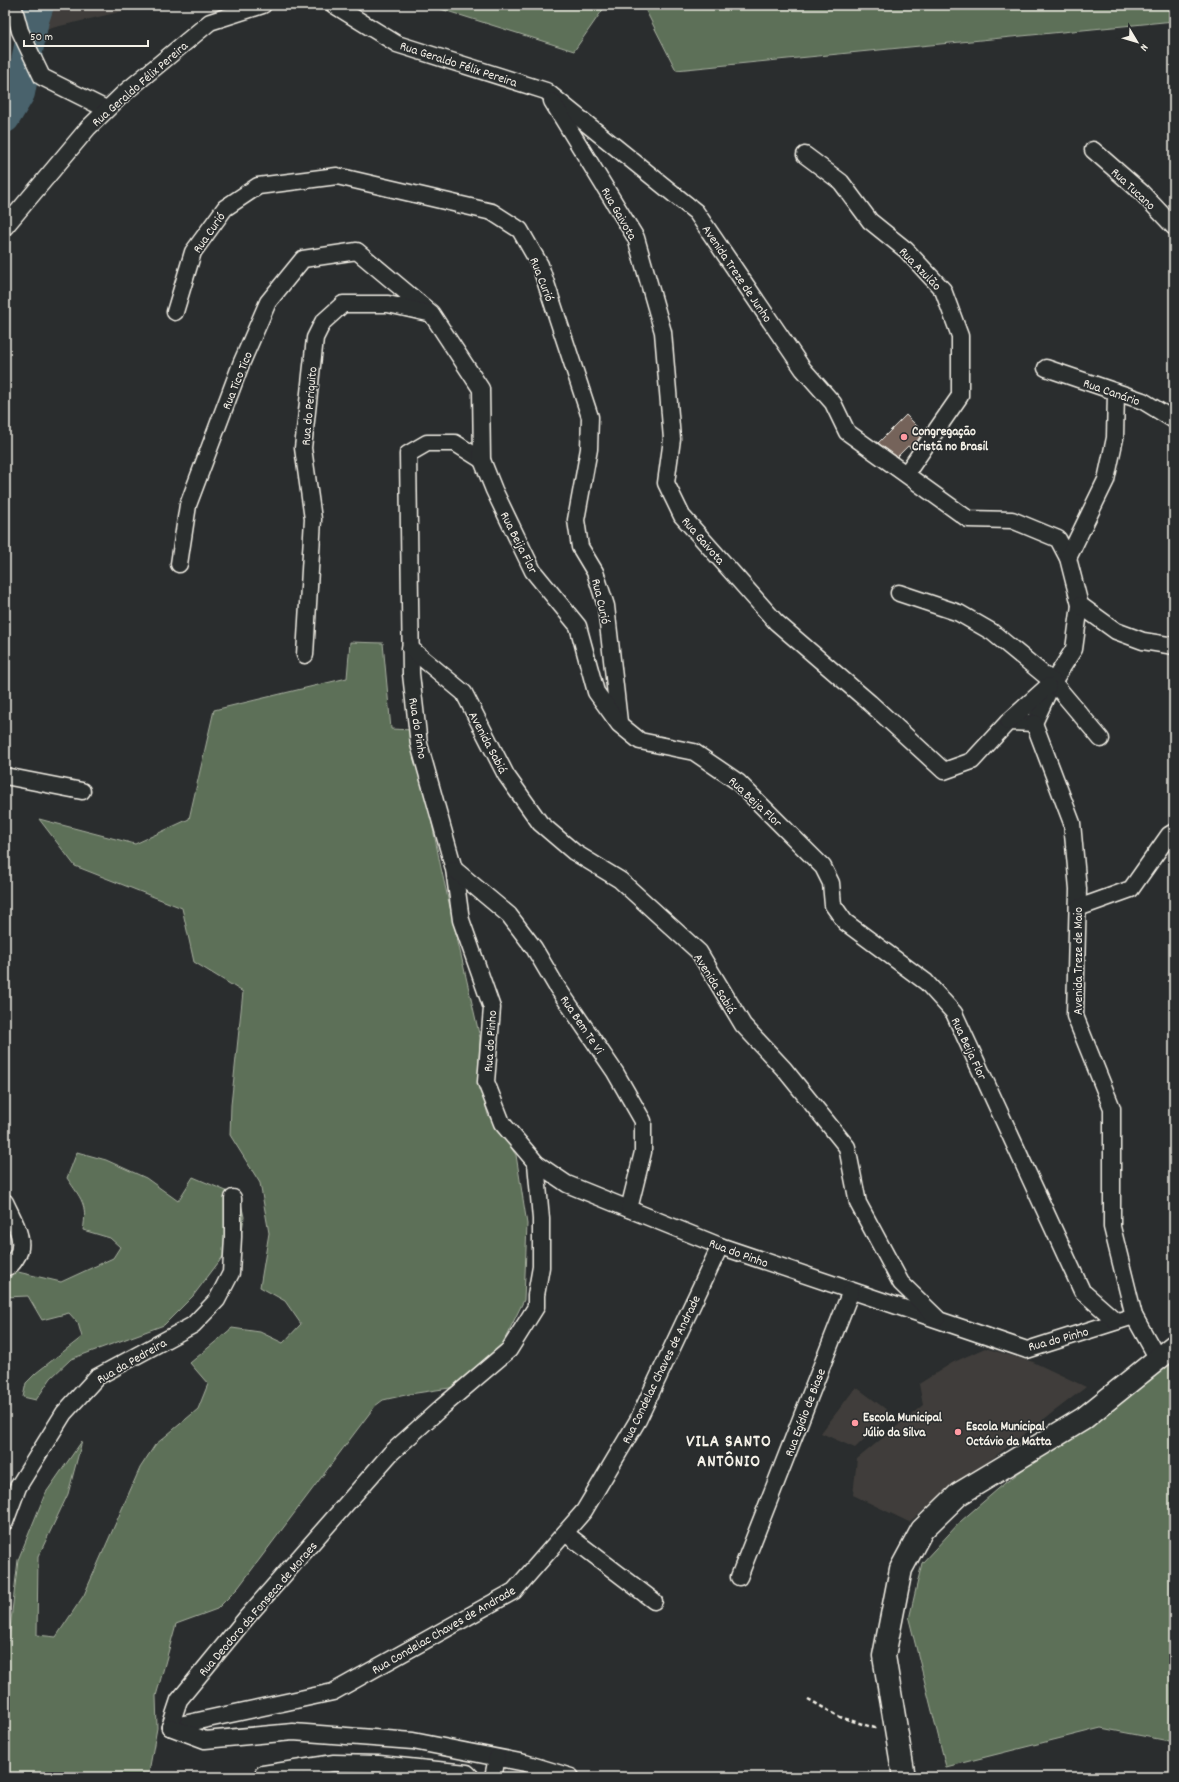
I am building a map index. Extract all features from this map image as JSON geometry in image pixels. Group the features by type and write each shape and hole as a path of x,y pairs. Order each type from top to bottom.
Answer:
{"street":[{"path":"13,5 20,31 42,77 106,109"},
{"name":"Rua Geraldo Félix Pereira","path":"5,226 88,128 106,109 210,22 263,5"},
{"name":"Rua Geraldo Félix Pereira","path":"334,5 398,44 546,91"},
{"name":"Avenida Treze de Junho","path":"546,91 696,212 803,369 833,403 847,432 968,519 1012,520 1058,539 1068,558 1080,605"},
{"name":"Rua Gaivota","path":"546,91 636,238 662,332 672,439 666,483 682,516 776,622 870,703 944,771 972,760 1008,722"},
{"name":"Rua Tucano","path":"1093,150 1142,192 1174,227"},
{"name":"Rua Azulão","path":"805,155 841,182 870,221 906,250 943,290 960,336 960,396 906,474"},
{"name":"Rua Curió","path":"175,312 193,252 225,208 258,186 337,176 492,212 520,230 540,265 590,417 589,449 576,520 580,547 595,572 606,606 619,724"},
{"name":"Rua Beija Flor","path":"357,251 431,313 481,390 482,460 494,490 533,571 578,626 596,692 619,724 640,741 694,752 738,782 823,867 831,884 833,905 845,922 926,982 954,1013 1082,1291 1116,1321"},
{"name":"Rua Tico Tico","path":"179,564 188,505 241,364 268,302 303,259 357,251"},
{"name":"Rua do Periquito","path":"305,655 313,519 303,448 314,338 323,322 343,304 388,304 431,313"},
{"name":"Rua Canário","path":"1046,368 1144,401 1174,420"},
{"path":"1068,558 1106,480 1115,438 1116,392"},
{"name":"Rua do Pinho","path":"482,460 455,444 427,443 408,454 410,648 411,674 419,744 454,869 461,920 492,1008 486,1082 502,1123 536,1162 567,1184 720,1246 1027,1350 1134,1316"},
{"path":"899,593 959,613 992,632 1053,682 1101,739"},
{"path":"1008,722 1034,723 1053,682 1074,649 1080,605 1116,631 1142,640 1174,646"},
{"name":"Avenida Sabiá","path":"410,648 464,693 506,775 540,824 574,852 620,880 699,952 742,1025 784,1069 847,1147 858,1203 901,1283 940,1321"},
{"path":"1008,722 1053,682"},
{"name":"Avenida Treze de Maio","path":"1034,723 1072,823 1078,889 1074,1016 1112,1108 1112,1227 1134,1316 1166,1353"},
{"path":"5,776 82,790"},
{"path":"1078,908 1131,889 1169,835 1174,832"},
{"name":"Rua Bem Te Vi","path":"454,869 509,915 534,948 557,987 615,1072 643,1121 643,1152 629,1209"},
{"name":"Rua Deodoro da Fonseca de Moraes","path":"170,1727 179,1700 247,1617 391,1453 509,1350 536,1307 541,1267 541,1219 536,1162"},
{"name":"Rua da Pedreira","path":"5,1522 18,1487 64,1412 97,1377 193,1325 217,1300 231,1273 233,1198"},
{"path":"5,1202 20,1236 20,1252 10,1266 5,1268"},
{"name":"Rua Condelac Chaves de Andrade","path":"170,1727 333,1692 514,1591 584,1511 638,1420 720,1246"},
{"name":"Rua Egídio de Biase","path":"740,1577 851,1291"},
{"path":"903,1776 884,1656 900,1569 922,1530 959,1494 1083,1419 1166,1353"},
{"path":"566,1533 654,1601"},
{"path":"170,1727 205,1740 293,1732 412,1742 525,1764 571,1777"},
{"path":"493,1777 497,1758"},
{"path":"264,1774 334,1763 386,1765 467,1774 471,1777"}],"path":[{"path":"808,1699 840,1717 897,1736"}],"shaded area":[{"path":"52,5 149,5 43,30"},
{"name":"Escola Municipal Octávio da Matta","path":"985,1348 1033,1362 1086,1387 909,1522 853,1495 857,1459 923,1405 919,1384 952,1363"},
{"name":"Escola Municipal Júlio da Silva","path":"856,1387 891,1413 855,1448 821,1433"}],"green space":[{"path":"428,5 606,5 574,51"},
{"path":"606,5 1174,5 1174,21 676,70 645,9"},
{"path":"350,642 383,643 391,729 413,730 441,868 480,1038 478,1077 488,1115 516,1155 527,1224 524,1300 501,1347 456,1387 383,1400 375,1406 238,1588 217,1609 176,1624 156,1696 157,1728 148,1777 5,1777 5,1657 10,1629 18,1560 45,1494 82,1441 68,1494 38,1557 37,1635 56,1637 84,1595 140,1468 155,1445 198,1409 208,1384 190,1363 232,1328 260,1332 283,1343 301,1324 285,1301 260,1287 269,1233 260,1183 230,1135 231,1105 243,992 194,962 182,908 75,866 39,819 135,844 189,819 214,710 347,678"},
{"path":"77,1152 106,1160 146,1178 178,1201 193,1177 231,1193 241,1203 244,1217 242,1231 193,1296 164,1325 71,1359 51,1378 36,1400 23,1397 26,1383 36,1373 82,1337 78,1323 69,1313 42,1320 28,1296 5,1297 5,1280 18,1272 61,1282 113,1258 120,1247 110,1238 83,1230 85,1214 84,1208 80,1197 67,1178"},
{"path":"1174,1357 1174,1742 1101,1728 946,1767 909,1619 922,1563 961,1521 1005,1483"}],"building":[{"name":"Congregação Cristã no Brasil","path":"906,415 923,432 912,449 908,446 897,457 878,443"}],"waterway":[{"path":"5,118 20,93 34,20 39,5"}],"place":[{"name":"Congregação Cristã no Brasil","path":"904,437"},
{"name":"Escola Municipal Júlio da Silva","path":"855,1423"},
{"name":"Escola Municipal Octávio da Matta","path":"958,1432"}],"district":[{"name":"VILA SANTO ANTÔNIO","path":"729,1450"}]}
